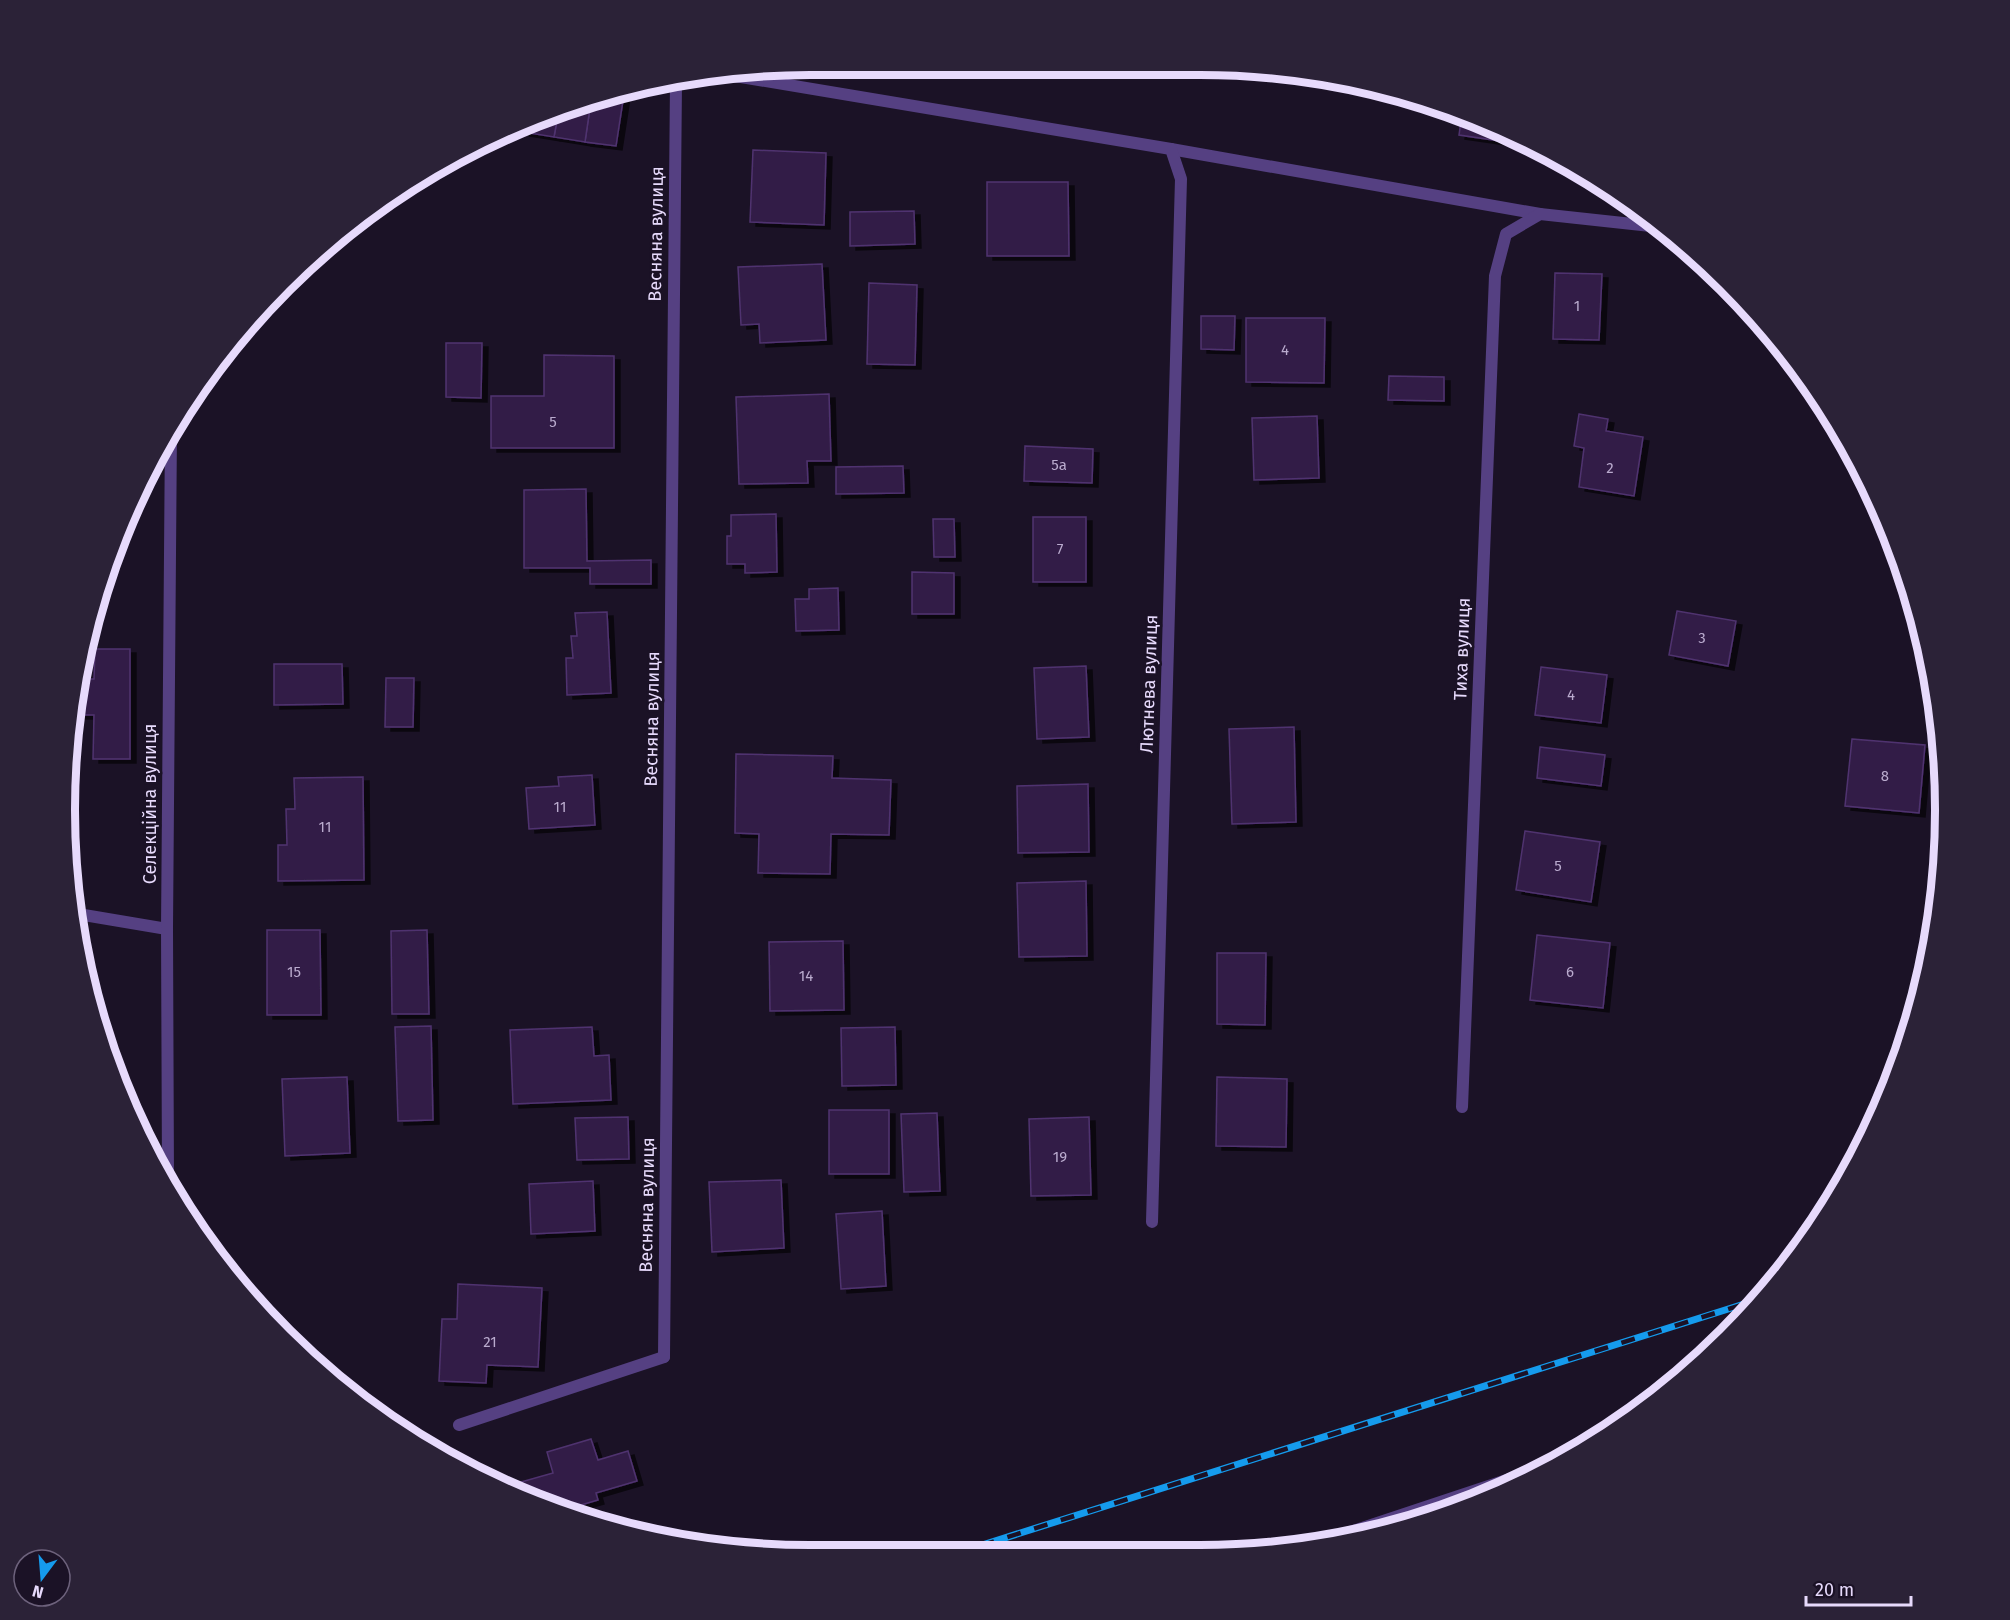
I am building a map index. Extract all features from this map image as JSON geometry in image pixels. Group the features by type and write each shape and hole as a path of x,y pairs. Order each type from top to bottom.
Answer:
{"street":[{"path":"748,78 1540,214 1645,225"},
{"name":"Весняна вулиця","path":"459,1425 664,1357 676,87"},
{"name":"Лютнева вулиця","path":"1152,1222 1181,179 1171,149"},
{"name":"Тиха вулиця","path":"1462,1107 1496,276 1506,234 1540,214"},
{"name":"Селекційна вулиця","path":"168,1168 167,929 171,446"},
{"path":"82,915 167,929"},
{"path":"1377,1523 1485,1487"}],"shaded area":[{"path":"1479,1490 1436,1506 1345,1530"}],"building":[{"path":"623,99 616,146 585,142 590,109"},
{"path":"590,109 585,142 554,137 557,120"},
{"path":"557,120 554,137 526,132"},
{"path":"1461,123 1504,142 1459,135"},
{"path":"753,150 826,153 824,225 750,222"},
{"path":"987,182 1068,182 1069,256 987,256"},
{"path":"914,211 915,244 850,246 850,212"},
{"path":"822,264 826,340 760,343 759,324 741,325 738,267"},
{"path":"1555,273 1602,274 1599,340 1553,339"},
{"path":"869,283 917,285 915,365 867,364"},
{"path":"1201,316 1235,316 1234,350 1201,349"},
{"path":"1246,318 1325,318 1324,383 1246,382"},
{"path":"446,343 482,343 481,398 446,397"},
{"path":"544,355 614,356 614,448 491,448 491,396 544,396"},
{"path":"1389,376 1444,377 1444,401 1388,400"},
{"path":"829,394 831,461 807,461 808,483 739,484 736,397"},
{"path":"1579,414 1608,419 1606,431 1643,437 1634,496 1579,487 1584,448 1574,446"},
{"path":"1317,416 1319,478 1254,480 1252,418"},
{"path":"1025,446 1093,449 1092,483 1024,481"},
{"path":"903,466 904,493 836,494 836,467"},
{"path":"586,489 587,561 651,560 651,584 590,584 590,568 524,568 524,490"},
{"path":"776,514 777,572 745,573 745,564 727,564 727,536 731,536 731,515"},
{"path":"1033,517 1086,517 1086,582 1033,582"},
{"path":"933,519 954,519 955,557 934,557"},
{"path":"912,572 954,573 954,614 912,614"},
{"path":"838,588 839,630 796,631 795,599 809,599 809,589"},
{"path":"1677,611 1736,621 1728,666 1669,655"},
{"path":"607,612 611,693 567,695 566,658 573,658 571,636 577,636 575,613"},
{"path":"95,649 130,649 130,759 93,759 94,715 81,715 87,679 94,679"},
{"path":"274,664 342,664 343,704 274,705"},
{"path":"1086,666 1089,737 1037,739 1034,668"},
{"path":"1541,667 1607,675 1601,723 1535,715"},
{"path":"386,678 414,678 413,727 385,727"},
{"path":"1294,727 1296,822 1232,824 1229,729"},
{"path":"1852,739 1925,745 1919,813 1845,806"},
{"path":"1540,747 1605,755 1601,786 1537,778"},
{"path":"736,754 833,756 832,778 891,780 889,835 831,834 830,874 758,873 759,834 735,833"},
{"path":"592,775 595,825 529,829 526,788 559,786 558,777"},
{"path":"363,777 364,880 278,881 278,845 287,845 286,809 295,809 294,778"},
{"path":"1088,784 1089,852 1018,853 1017,786"},
{"path":"1525,831 1600,842 1591,902 1516,890"},
{"path":"1086,881 1087,956 1019,957 1017,883"},
{"path":"267,930 320,930 321,1015 267,1015"},
{"path":"427,930 429,1014 392,1014 391,931"},
{"path":"1537,935 1610,943 1603,1008 1530,1000"},
{"path":"843,941 844,1010 770,1011 769,942"},
{"path":"1217,953 1266,953 1265,1025 1217,1024"},
{"path":"431,1026 433,1120 398,1121 395,1027"},
{"path":"592,1027 594,1056 609,1055 611,1100 513,1104 510,1030"},
{"path":"895,1027 896,1085 842,1086 841,1028"},
{"path":"347,1077 350,1153 285,1156 282,1079"},
{"path":"1217,1077 1287,1079 1286,1147 1216,1146"},
{"path":"829,1110 889,1110 889,1174 829,1174"},
{"path":"937,1113 940,1191 904,1192 901,1114"},
{"path":"628,1117 629,1159 577,1160 575,1118"},
{"path":"1089,1117 1091,1195 1031,1196 1029,1119"},
{"path":"781,1180 784,1248 712,1252 709,1182"},
{"path":"593,1181 595,1231 531,1234 529,1184"},
{"path":"882,1211 886,1286 841,1289 836,1214"},
{"path":"458,1284 542,1288 538,1367 487,1365 486,1383 439,1381 442,1319 457,1319"},
{"path":"591,1439 598,1460 628,1451 637,1481 596,1493 598,1500 574,1506 522,1486 521,1482 553,1473 547,1452"}],"railway":[{"path":"982,1545 1745,1304"}]}
